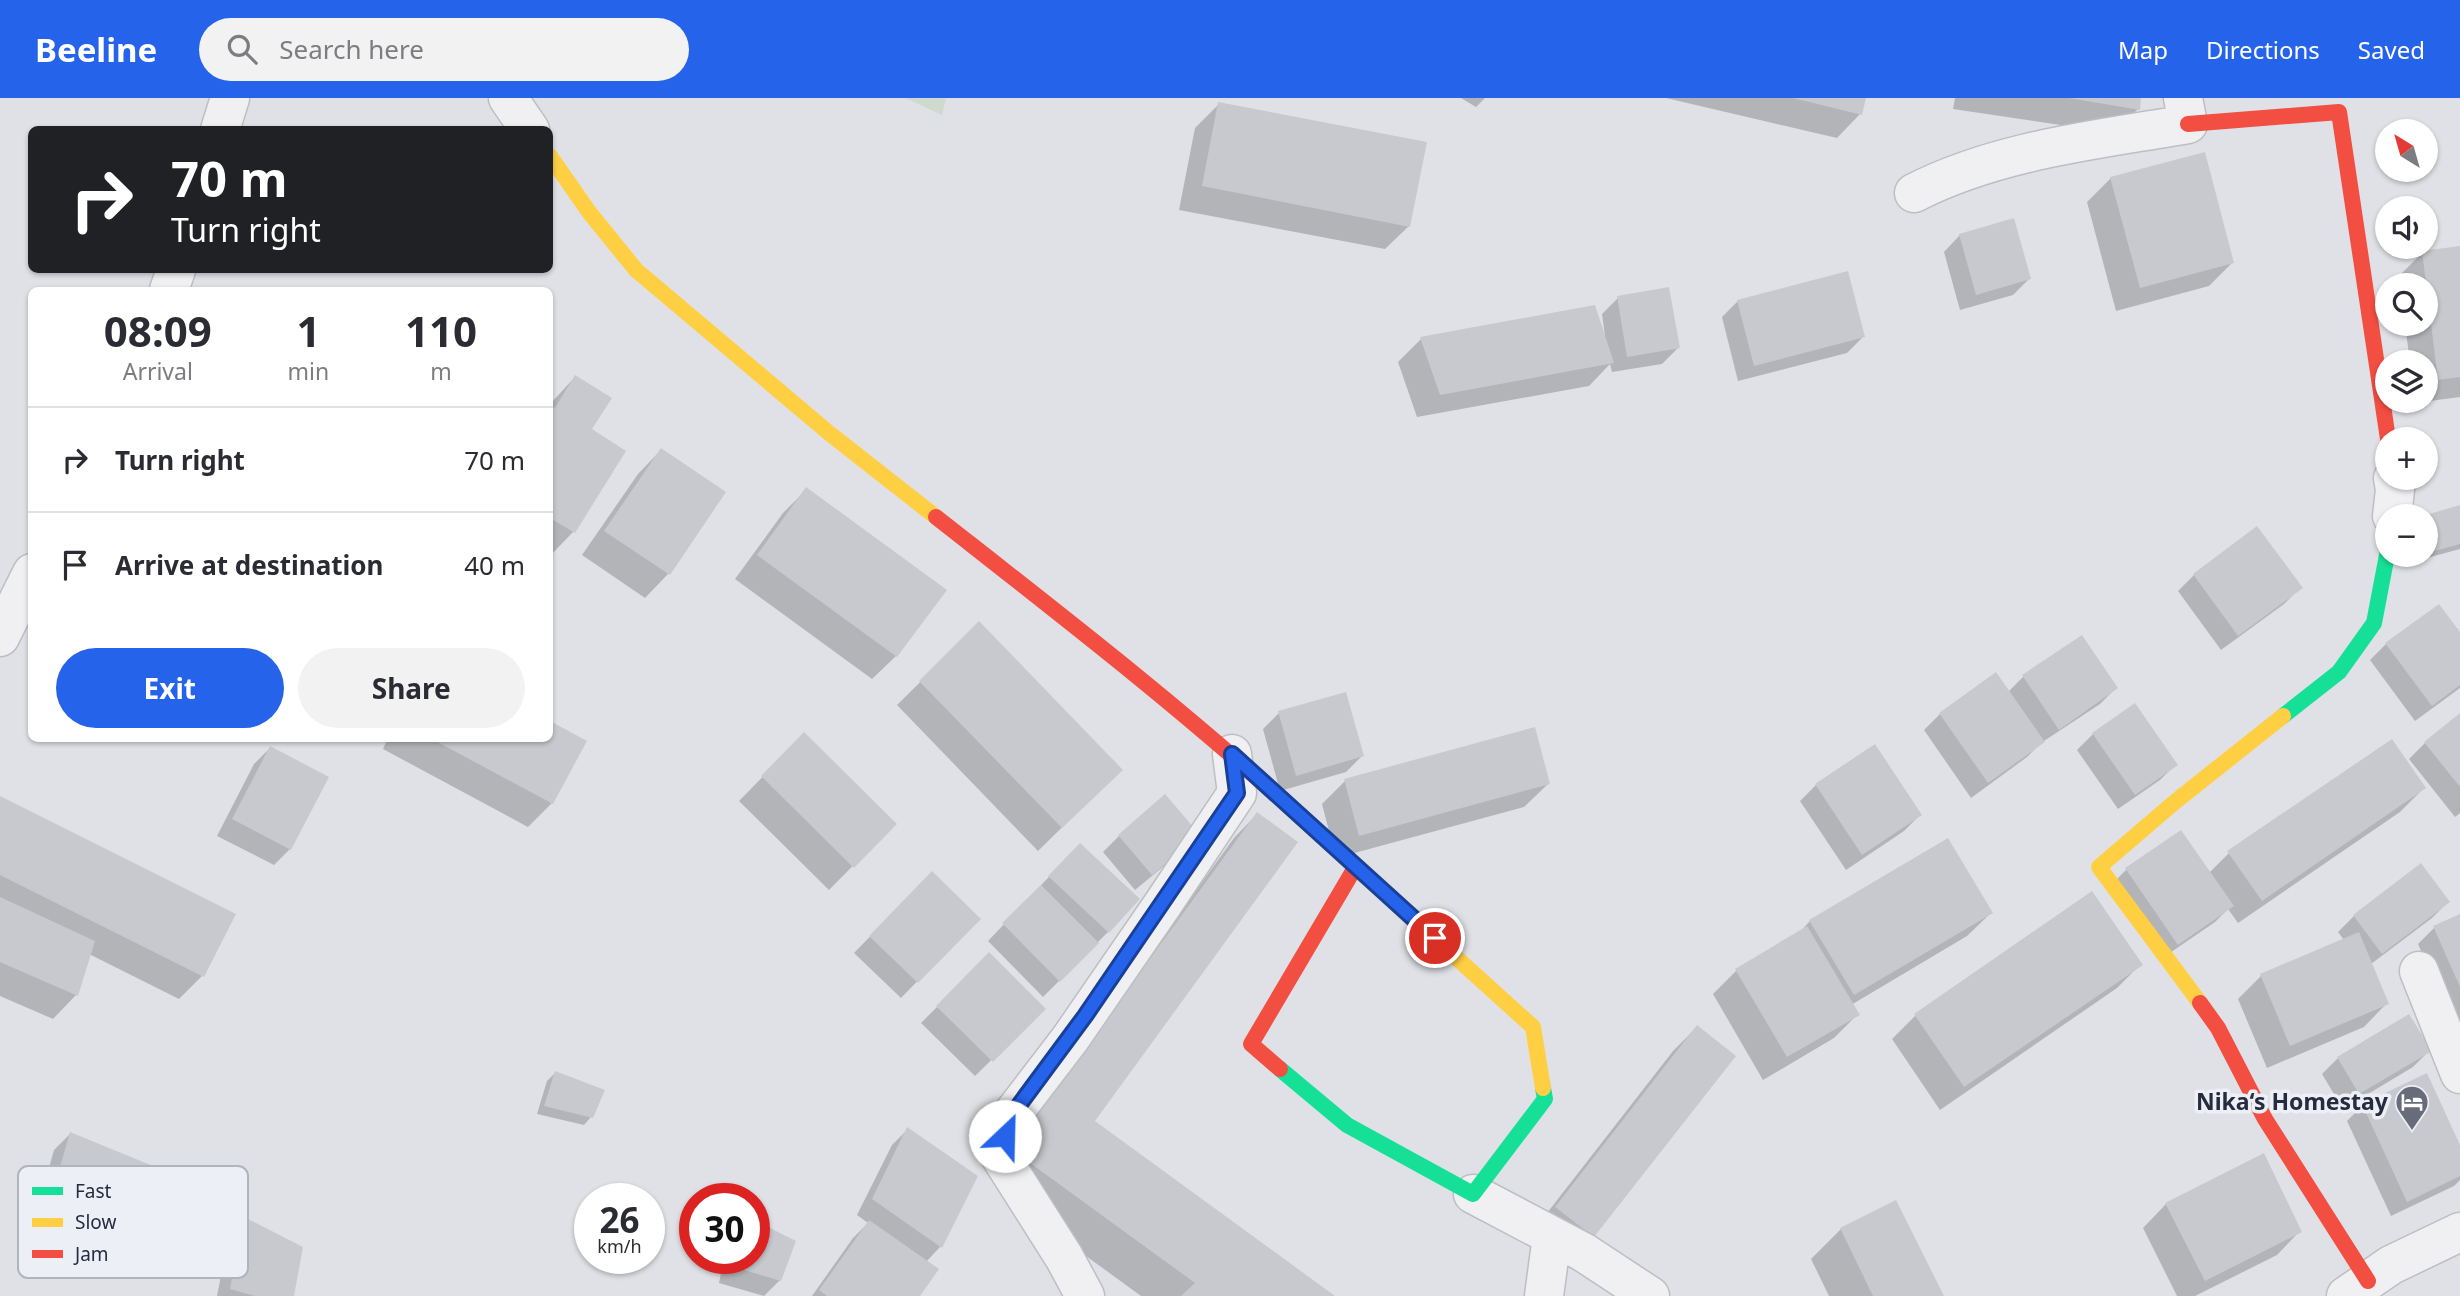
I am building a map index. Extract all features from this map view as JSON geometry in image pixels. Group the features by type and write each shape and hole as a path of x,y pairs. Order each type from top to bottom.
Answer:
{"street":[{"path":"221,126 230,98"},
{"path":"508,98 527,126"},
{"path":"1914,193 1946,177 2186,111 2339,112 2386,427"},
{"path":"553,160 589,212 636,270 829,433 1130,668 1232,754 1533,1027 1545,1099 1473,1194"},
{"path":"2385,567 2374,624 2339,672 2205,778 2099,867 2218,1028 2264,1119 2357,1289 2391,1265 2460,1232"},
{"path":"0,638 28,581"},
{"path":"1085,1296 1064,1256 1000,1156 1011,1116 1085,1016 1237,793 1232,754"},
{"path":"1356,866 1251,1044 1347,1125 1583,1252 1650,1296"},
{"path":"2419,971 2460,1074"},
{"path":"1544,1296 1552,1236"}],"shaded area":[{"path":"905,98 946,98 942,115"}],"building":[{"path":"1793,98 1866,98 1862,115"},
{"path":"2069,98 2141,98 2140,110"},
{"path":"1218,102 1427,142 1410,227 1202,186"},
{"path":"2205,152 2234,263 2140,288 2110,177"},
{"path":"2014,218 2031,279 1976,295 1959,234"},
{"path":"2460,246 2460,377 2438,380 2438,350 2434,350 2433,336 2438,336 2438,273 2425,273 2423,259 2438,259 2438,249"},
{"path":"1848,271 1865,337 1754,366 1737,300"},
{"path":"1669,287 1680,348 1627,357 1617,296"},
{"path":"1595,305 1614,363 1440,395 1420,337"},
{"path":"575,375 612,398 592,429 626,451 575,533 553,520 553,407 555,408"},
{"path":"661,448 726,492 670,575 604,531"},
{"path":"806,487 947,590 897,657 757,555"},
{"path":"2460,505 2460,544 2438,550 2438,511"},
{"path":"2257,526 2303,588 2238,636 2193,574"},
{"path":"2439,604 2460,632 2460,685 2432,706 2385,643"},
{"path":"979,621 1123,770 1062,828 919,681"},
{"path":"2082,635 2118,688 2059,730 2022,675"},
{"path":"1996,672 2045,742 1988,783 1939,713"},
{"path":"1346,692 1364,756 1296,776 1278,711"},
{"path":"2135,703 2178,765 2135,795 2092,733"},
{"path":"2460,713 2460,787 2424,742"},
{"path":"553,723 587,741 553,804 437,742 553,742"},
{"path":"1535,727 1550,784 1359,836 1344,779"},
{"path":"804,732 897,824 854,868 761,776"},
{"path":"2392,739 2426,788 2262,901 2227,851"},
{"path":"1875,744 1922,815 1862,855 1815,784"},
{"path":"270,746 329,777 291,850 232,819"},
{"path":"1165,794 1200,835 1152,875 1118,835"},
{"path":"0,796 236,914 204,977 0,875"},
{"path":"1257,812 1298,842 1095,1121 1335,1296 1181,1296 1195,1283 1011,1149"},
{"path":"2181,830 2234,906 2178,945 2125,868"},
{"path":"1948,838 1993,913 1854,995 1809,920"},
{"path":"1080,843 1140,899 1109,933 1048,876"},
{"path":"2421,863 2450,902 2382,954 2353,915"},
{"path":"932,871 981,919 918,983 869,936"},
{"path":"1041,885 1099,943 1060,982 1002,923"},
{"path":"2092,891 2143,965 1964,1087 1914,1014"},
{"path":"0,897 95,941 78,996 0,962"},
{"path":"2460,914 2460,987 2433,926"},
{"path":"1807,926 1860,1015 1787,1057 1735,969"},
{"path":"2359,932 2389,1004 2290,1046 2260,974"},
{"path":"989,952 1046,1009 993,1062 936,1006"},
{"path":"2409,1014 2432,1051 2359,1094 2337,1057"},
{"path":"1697,1025 1736,1056 1594,1237 1555,1207"},
{"path":"555,1071 605,1090 593,1118 544,1106"},
{"path":"2427,1073 2460,1145 2460,1176 2407,1202 2362,1104"},
{"path":"907,1127 978,1176 942,1248 872,1199"},
{"path":"70,1132 153,1166 60,1166"},
{"path":"2264,1153 2302,1232 2205,1281 2165,1203"},
{"path":"1896,1200 1944,1296 1873,1296 1840,1228"},
{"path":"248,1219 303,1247 294,1296 255,1296 230,1289 232,1278 248,1278"},
{"path":"869,1220 939,1269 920,1296 827,1296 819,1290"},
{"path":"770,1228 796,1241 781,1281 758,1274 770,1274"}],"traffic: fast":[{"path":"2283,716 2339,672 2374,623 2385,567"},
{"path":"1280,1069 1347,1125 1473,1194 1545,1099 1543,1088"}],"traffic: slow":[{"path":"553,160 589,212 636,270 829,433 936,517"},
{"path":"2200,1003 2099,867 2176,801 2283,716"},
{"path":"1293,810 1533,1027 1543,1088"}],"traffic: jam":[{"path":"2188,124 2339,112 2386,427"},
{"path":"936,517 1162,697 1293,810"},
{"path":"1280,1069 1251,1044 1356,866"},
{"path":"2200,1003 2218,1028 2265,1119 2368,1281"}],"place":[{"name":"Nika‘s Homestay","path":"2412,1132"}],"route":[{"path":"1005,1136 1011,1116 1070,1038 1237,793 1232,754 1435,938"}]}
